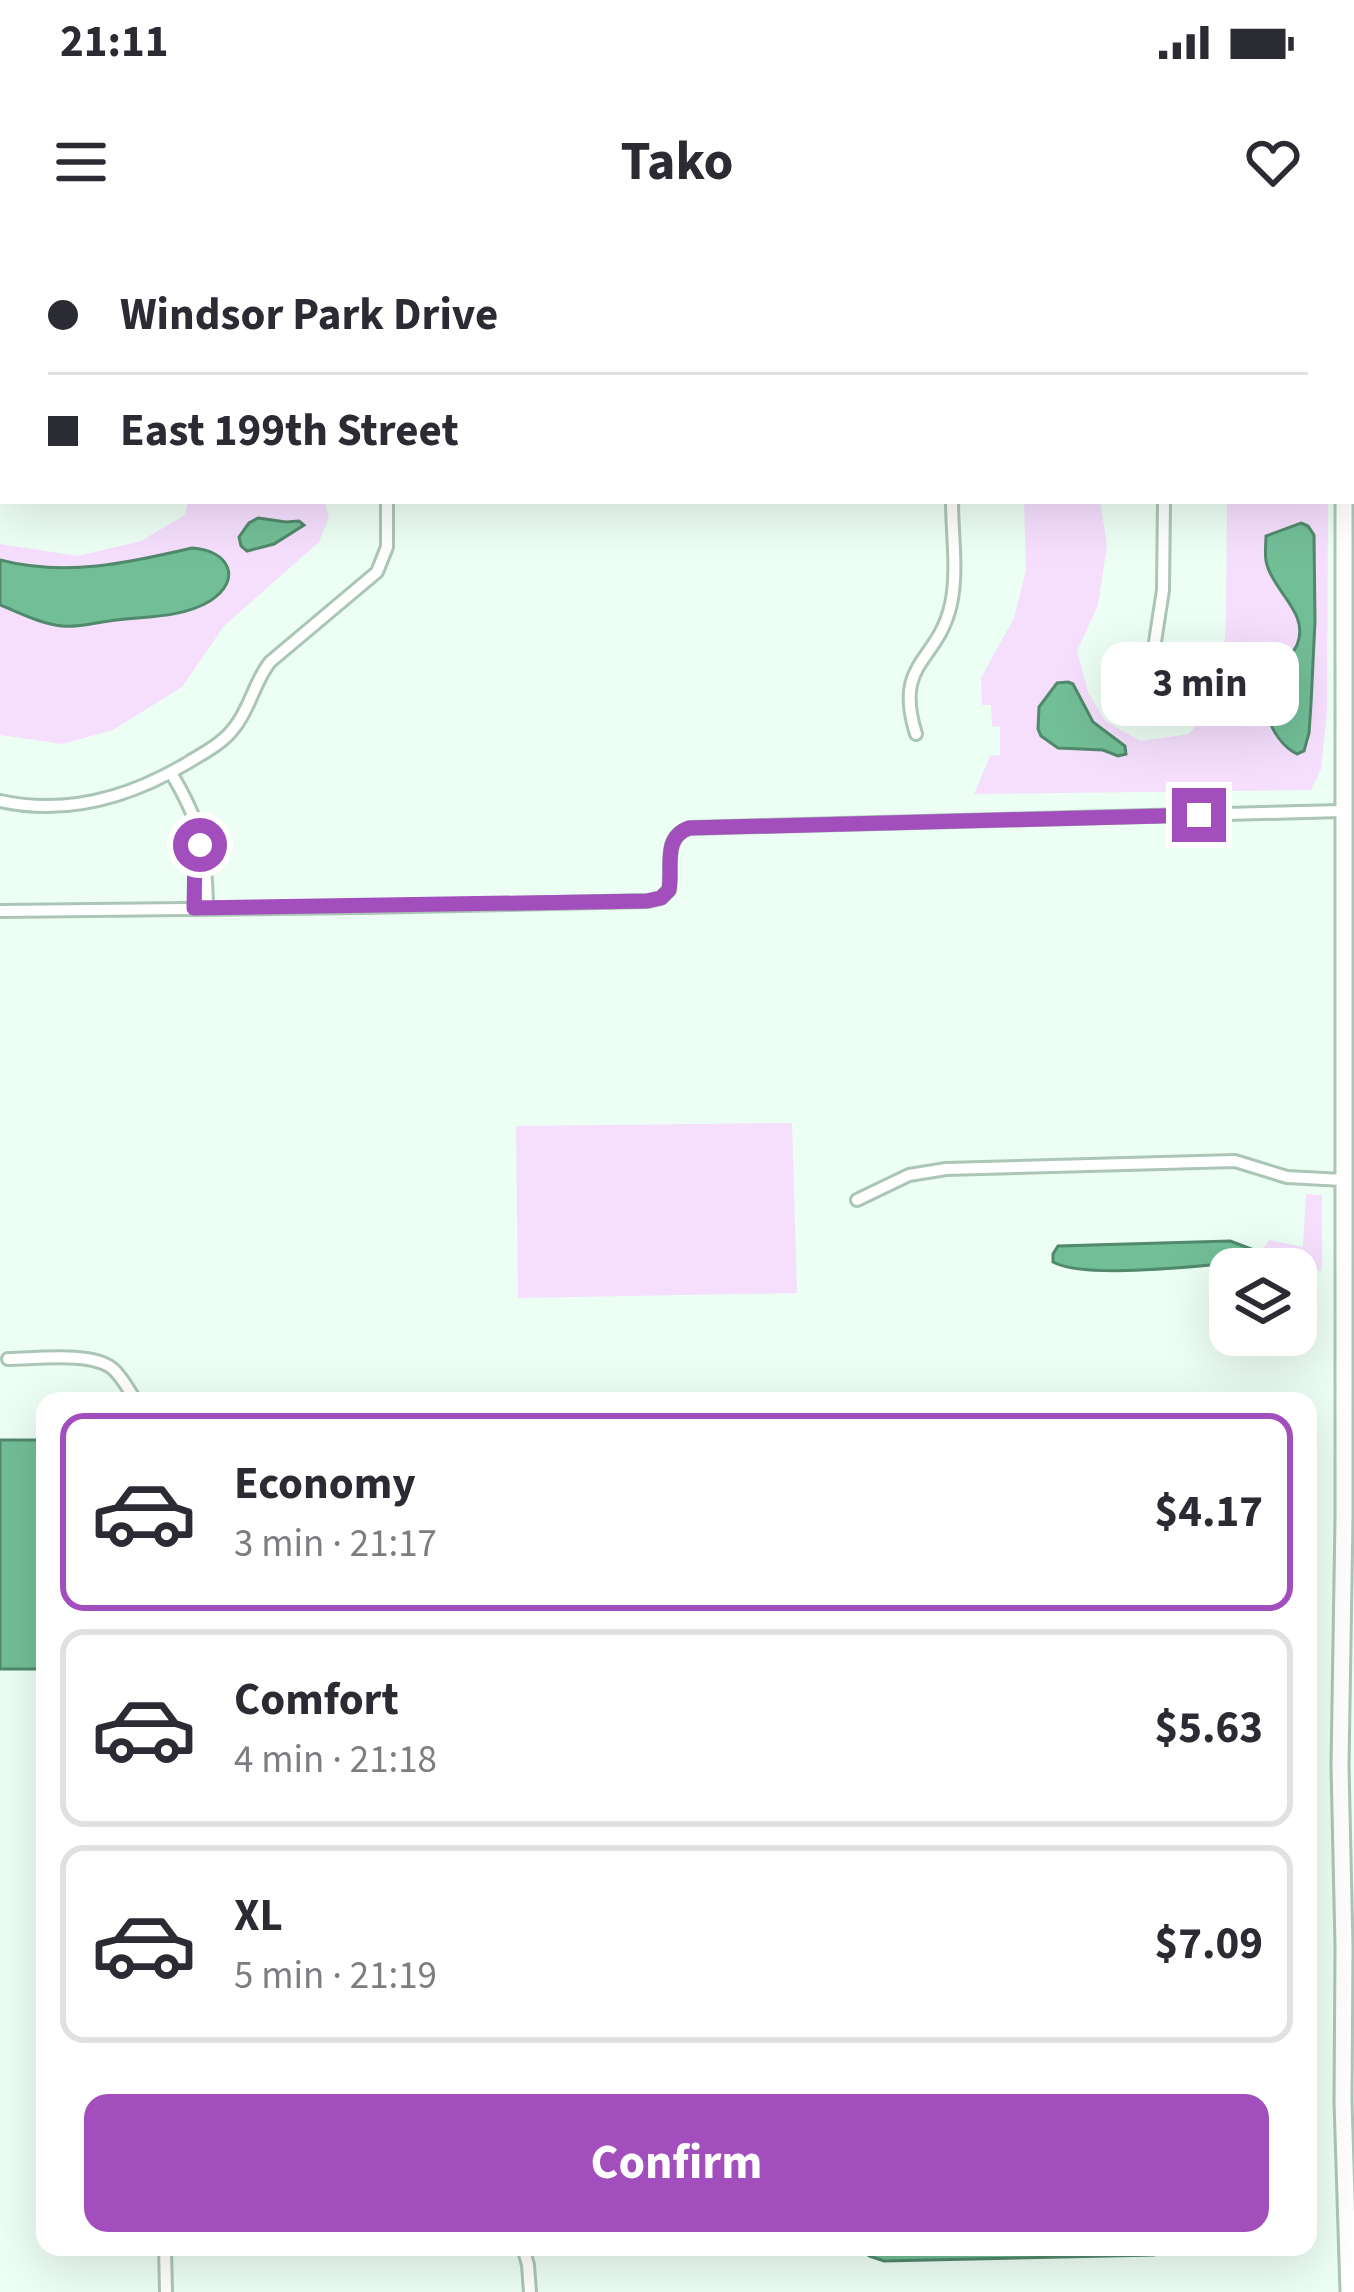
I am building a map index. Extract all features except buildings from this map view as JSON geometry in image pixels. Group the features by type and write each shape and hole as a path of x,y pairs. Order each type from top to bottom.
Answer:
{"street":[{"path":"0,801 79,805 121,795 171,772 225,738 239,722 270,662 377,572 387,547 387,504"},
{"path":"916,734 908,704 910,682 942,627 952,599 952,504"},
{"path":"1151,668 1163,590 1164,504"},
{"path":"1344,504 1343,1180 1349,1518 1340,1766 1343,2102 1351,2244 1348,2292"},
{"path":"171,772 195,815 201,908"},
{"path":"0,911 655,899 670,885 671,843 689,828 1342,811"},
{"path":"857,1200 909,1175 946,1169 1235,1161 1287,1177 1343,1180"},
{"path":"8,1359 85,1359 105,1364 130,1392"},
{"path":"165,2256 166,2292"},
{"path":"526,2256 530,2292"}],"shaded area":[{"path":"187,504 325,504 329,517 319,542 224,626 182,687 113,730 62,744 0,735 0,544 78,556 141,541 185,515"},
{"path":"1024,504 1100,504 1107,545 1098,605 1077,651 1088,692 1105,721 1141,741 1189,734 1221,696 1227,504 1328,504 1327,712 1321,769 1311,790 974,794 990,756 1000,755 1000,727 992,726 991,705 982,705 981,678 1014,618 1026,570"},
{"path":"258,518 304,525 274,544 247,551 239,537"},
{"path":"1301,523 1314,535 1315,621 1309,733 1304,751 1297,754 1279,738 1266,714 1261,674 1264,662 1291,654 1300,634 1295,613 1267,565 1266,536"},
{"path":"192,548 215,554 229,575 227,584 210,601 186,611 68,626 38,621 0,605 0,560 73,568"},
{"path":"1068,682 1093,722 1125,746 1126,754 1058,748 1041,736 1039,707 1057,683"},
{"path":"792,1123 797,1293 518,1298 516,1126"},
{"path":"1306,1194 1322,1195 1322,1271 1317,1271 1317,1248 1264,1248 1269,1240 1303,1247"},
{"path":"1230,1241 1249,1248 1209,1248 1209,1265 1091,1270 1053,1262 1058,1246"},
{"path":"0,1440 36,1440 36,1669 0,1669"},
{"path":"869,2256 1109,2256 884,2261"}],"route":[{"path":"200,845 195,854 194,908 647,901 669,890 671,843 689,828 1199,815"}]}
